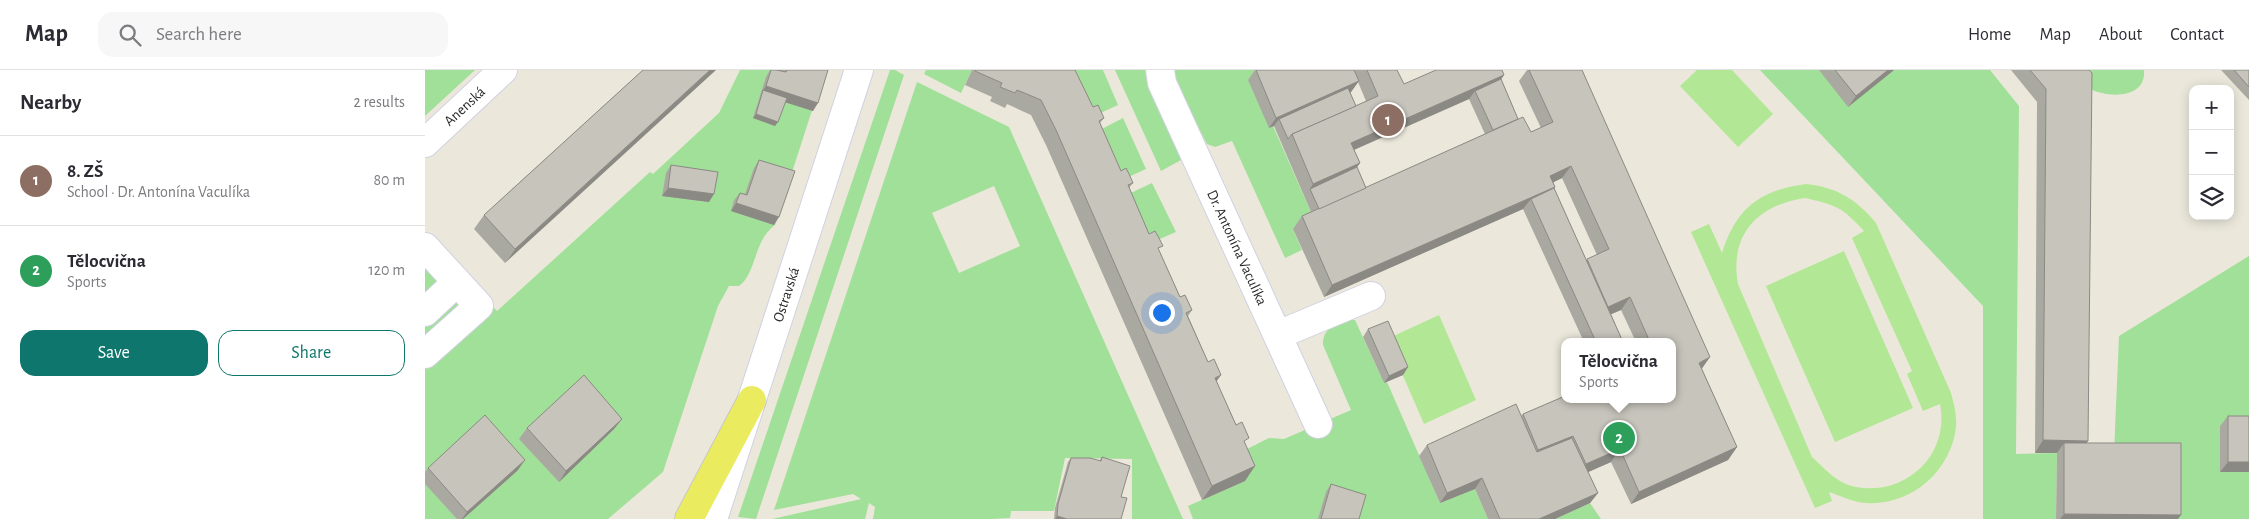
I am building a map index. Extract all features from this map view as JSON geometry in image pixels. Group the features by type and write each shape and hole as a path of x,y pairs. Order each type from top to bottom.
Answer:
{"main road":[{"path":"707,519 751,400"}],"street":[{"name":"Anenská","path":"425,142 503,70"},
{"name":"Ostravská","path":"751,400 859,70"},
{"name":"Dr. Antonína Vaculíka","path":"1160,70 1162,83 1317,424"},
{"path":"425,247 479,306 425,354"},
{"path":"425,312 457,282"},
{"path":"1278,335 1371,296"}],"green space":[{"path":"425,70 475,70 425,116"},
{"path":"740,70 825,70 775,225 763,239 745,280 739,286 729,286 718,306 663,472 608,519 425,519 425,253 445,255 497,311 650,172 653,174 719,113"},
{"path":"890,70 895,70 904,75 756,519 738,517"},
{"path":"926,70 972,70 961,93 924,74"},
{"path":"1040,70 1103,70 1118,105 1083,121"},
{"path":"1115,70 1146,70 1152,90 1183,151 1181,160 1161,171"},
{"path":"1172,70 1271,70 1269,128 1273,126 1314,219 1293,229 1302,250 1285,258 1232,141 1215,147 1207,144 1180,92"},
{"path":"1697,70 1732,70 1773,114 1738,147 1680,86"},
{"path":"1760,70 1990,70 2019,106 2016,454 2057,453 2056,519 1983,519 1983,306"},
{"path":"2070,70 2144,70 2143,80 2138,88 2131,92 2111,94 2100,93 2083,85"},
{"path":"917,82 1009,127 1183,519 1132,519 1132,459 1065,458 1054,511 1011,511 1010,518 873,519 875,507 869,503 865,519 772,519 861,499 853,494 774,510","holes":["994,186 1020,246 959,273 932,213"]},
{"path":"1123,118 1146,169 1111,185 1094,133"},
{"path":"1152,183 1176,232 1139,248 1118,199"},
{"path":"1806,184 1837,192 1854,201 1876,223 1951,393 1956,414 1956,427 1953,443 1946,458 1937,472 1926,483 1898,499 1866,503 1829,492 1832,501 1815,508 1691,232 1709,224 1722,253 1735,224 1752,204 1775,191","holes":["1805,198 1838,208 1864,231 1852,238 1912,371 1907,374 1923,411 1940,404 1941,423 1938,440 1931,455 1920,468 1907,478 1892,485 1874,488 1856,487 1843,483 1812,457 1738,284 1736,266 1738,250 1743,237 1751,225 1773,207"]},
{"path":"1844,251 1913,408 1835,442 1766,286"},
{"path":"2249,256 2249,519 2174,519 2114,453 2119,336"},
{"path":"1439,315 1476,400 1424,424 1387,339"},
{"path":"1347,320 1355,320 1384,383 1387,382 1440,503 1475,489 1488,519 1193,519 1188,506 1245,481 1239,453 1269,438 1284,439 1351,410 1323,345 1327,331"},
{"path":"1590,503 1601,519 1555,519"}],"building":[{"path":"643,70 710,70 515,249 484,215"},
{"path":"771,70 786,72 787,70 828,70 818,103 766,86"},
{"path":"975,70 1075,70 1093,107 1098,105 1104,118 1099,121 1121,171 1126,168 1133,183 1128,185 1149,234 1155,231 1163,246 1158,248 1180,297 1185,295 1192,310 1186,313 1208,362 1214,359 1221,375 1215,378 1236,425 1242,422 1249,438 1244,441 1255,466 1212,486 1056,130 1041,100 1017,90 1015,93 1000,87 1002,83"},
{"path":"1256,70 1354,70 1359,81 1276,118"},
{"path":"1367,70 1397,70 1404,84 1436,70 1502,70 1504,75 1351,143 1360,163 1313,184 1292,134 1378,96"},
{"path":"1529,70 1582,70 1710,357 1699,363 1737,447 1639,492 1620,449 1586,464 1573,436 1538,450 1523,414 1561,398 1561,403 1676,403 1676,338 1648,338 1630,297 1608,307 1587,259 1609,249 1571,166 1550,176 1555,187 1332,285 1302,216 1523,117 1531,132 1553,122"},
{"path":"1835,70 1888,70 1856,96"},
{"path":"2030,70 2089,70 2092,73 2088,441 2043,440 2046,89"},
{"path":"2234,70 2249,70 2249,87"},
{"path":"1501,79 1518,119 1493,130 1475,91"},
{"path":"1348,88 1356,106 1292,134 1288,139 1279,119"},
{"path":"763,90 787,98 778,122 756,114"},
{"path":"759,160 795,171 779,217 736,203 740,193 747,195"},
{"path":"671,165 718,172 714,194 668,188"},
{"path":"1357,167 1366,188 1319,209 1310,189"},
{"path":"1554,188 1621,338 1594,338 1531,199"},
{"path":"1388,321 1408,367 1389,376 1368,329"},
{"path":"584,375 622,419 566,471 527,428"},
{"path":"1516,404 1537,452 1572,438 1598,493 1539,519 1500,519 1482,478 1447,493 1427,445"},
{"path":"485,415 525,460 467,512 428,468"},
{"path":"2228,416 2249,416 2249,462 2228,462"},
{"path":"2064,443 2181,443 2181,515 2064,514"},
{"path":"1102,457 1130,466 1121,497 1127,498 1121,519 1067,519 1057,516 1058,504 1071,458 1090,458 1101,461"},
{"path":"1331,484 1366,495 1359,519 1321,519"}],"place":[{"name":"8. ZŠ","path":"1388,120"},
{"name":"Tělocvična","path":"1619,438"}]}
